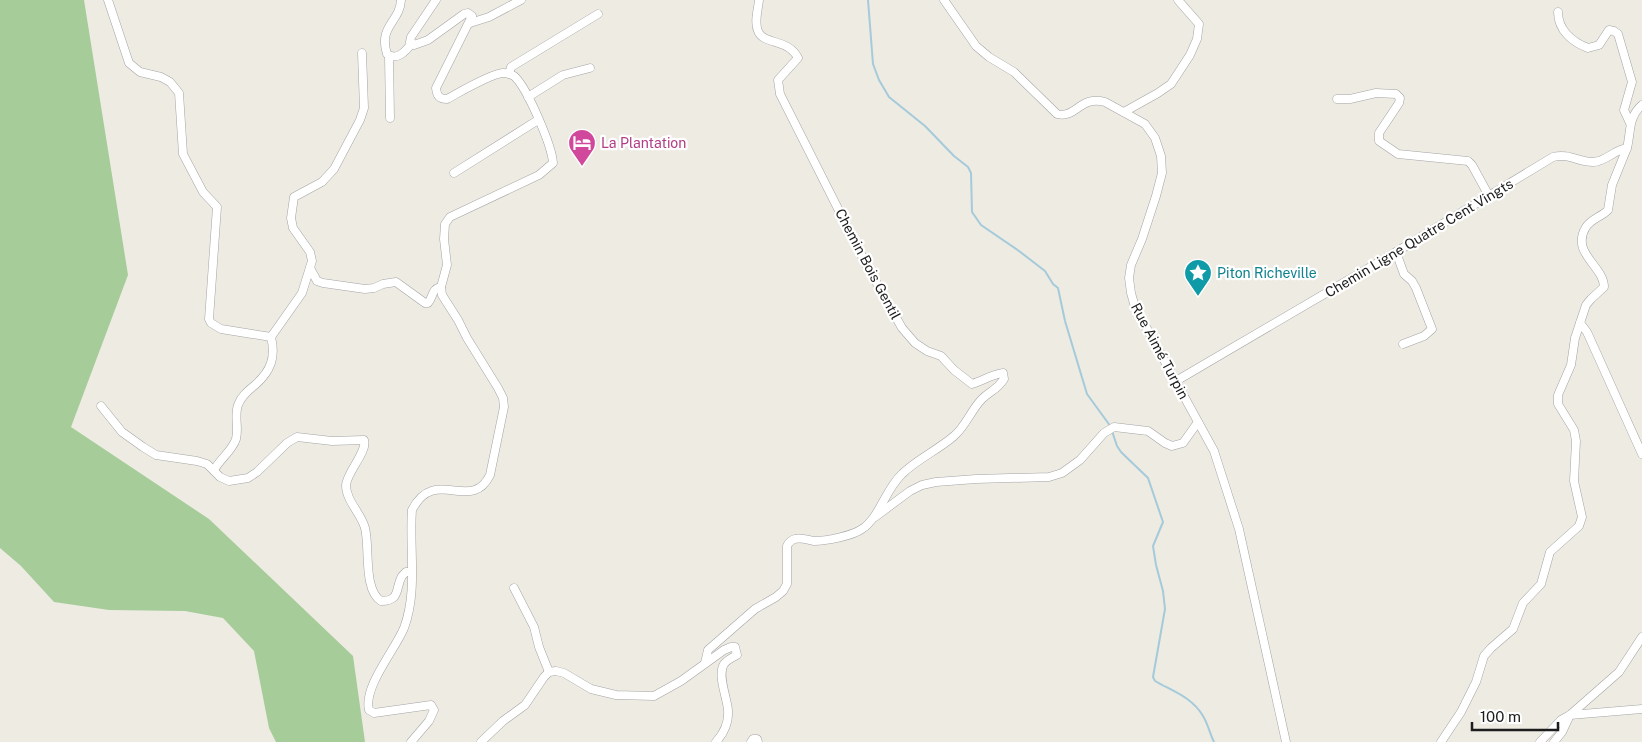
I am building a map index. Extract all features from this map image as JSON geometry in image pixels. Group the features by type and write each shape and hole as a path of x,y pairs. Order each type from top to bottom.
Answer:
{"street":[{"path":"108,0 129,63 140,72 161,77 170,82 179,93 183,154 202,192 217,207 210,323 221,330 271,337"},
{"path":"390,118 389,56 385,50 384,36 399,9 401,0"},
{"path":"412,43 410,42 410,36 436,0"},
{"path":"470,23 489,17 522,0"},
{"name":"Chemin Bois Gentil","path":"705,663 708,650 755,609 776,597 787,584 787,546 790,541 797,538 813,541 826,540 860,530 875,517 885,495 901,474 954,436 981,400 997,389 1004,379 1003,373 993,374 983,381 972,384 954,370 941,356 927,351 915,343 902,328 866,264 780,94 778,80 798,58 794,50 783,43 764,38 758,33 756,21 759,0"},
{"name":"Rue Aimé Turpin","path":"944,0 976,46 1014,72 1057,114 1069,114 1091,100 1105,102 1145,124 1155,138 1161,156 1162,173 1142,239 1131,265 1129,278 1131,293 1135,307 1214,451 1239,529 1286,742"},
{"path":"1124,112 1171,84 1190,55 1197,39 1199,24 1178,0"},
{"path":"1558,12 1558,20 1571,39 1588,48 1599,45 1609,30 1618,34 1632,82 1624,110 1630,123"},
{"path":"411,742 429,721 434,710 430,705 374,713 369,710 367,704 373,687 398,643 405,626 411,595 412,510 418,499 437,488 468,492 478,489 486,482 490,475 504,414 503,398 498,388 442,295 441,287 447,265 444,239 445,224 450,217 539,175 553,163 552,153 528,97 518,80 510,74 495,75 447,98 442,99 438,96 436,88 472,16 468,13 464,14 428,40 418,44 412,43"},
{"path":"510,74 511,67 598,14"},
{"path":"389,56 401,55 412,43"},
{"path":"271,337 302,293 312,261 310,252 293,228 291,218 294,197 322,182 334,169 360,120 364,108 362,54"},
{"path":"528,97 563,74 590,68"},
{"path":"1337,99 1350,99 1376,93 1396,94 1400,98 1400,103 1379,133 1379,141 1398,154 1468,161 1472,164 1489,196"},
{"path":"1441,742 1461,712 1476,682 1484,656 1513,629 1523,604 1541,584 1550,552 1579,526 1582,517 1574,481 1576,441 1574,430 1561,409 1558,395 1571,365 1575,338 1586,305 1604,287 1604,282 1586,256 1583,247 1583,236 1586,227 1608,210 1612,185 1630,137 1632,116 1642,105"},
{"path":"454,173 538,120"},
{"name":"Chemin Ligne Quatre Cent Vingts","path":"1176,381 1553,157 1563,155 1594,162 1603,159 1615,151 1627,148"},
{"path":"1396,252 1404,274 1412,281 1416,288 1432,329 1424,336 1403,344"},
{"path":"310,268 317,281 323,283 374,288 396,282 425,303 428,303 431,299 432,293 436,288 441,287"},
{"path":"1580,323 1587,332 1642,454"},
{"path":"214,470 234,442 237,431 237,413 241,400 246,392 263,377 273,361 274,348 271,337"},
{"path":"101,406 122,432 156,455 197,460 211,466 224,480 248,478 265,466 287,442 297,437 332,441 364,440 366,444 346,486 365,528 368,568 373,594 376,598 385,601 394,598 402,576 406,572 411,572"},
{"path":"875,517 910,491 922,485 976,479 1049,477 1062,473 1080,460 1111,428 1148,431 1164,443 1172,446 1183,443 1198,422"},
{"path":"514,588 534,627 539,647 549,672"},
{"path":"1540,742 1561,720 1570,715 1619,672 1642,637"},
{"path":"480,742 525,705 549,672 556,670 591,689 616,695 654,696 665,691 730,647 735,647 737,655 725,663 723,668 722,674 728,711 724,730 716,742"},
{"path":"1570,715 1642,710"},
{"path":"1554,742 1562,732 1570,715"},
{"path":"751,742 753,739 757,739 758,742"}],"green space":[{"path":"0,0 84,0 128,275 71,427 209,519 353,656 365,742 276,742 269,728 254,651 223,618 185,611 109,610 54,602 21,566 0,548"}],"waterway":[{"path":"868,0 873,64 879,80 889,97 925,126 954,156 968,167 971,173 972,212 981,225 1045,271 1053,284 1058,288 1065,321 1087,394 1111,427"},
{"path":"1112,431 1121,452 1148,478 1163,522 1153,546 1165,609 1153,677 1155,681 1181,695 1198,709 1205,719 1214,742"}],"place":[{"name":"La Plantation","path":"582,167"},
{"name":"Piton Richeville","path":"1198,297"}]}
